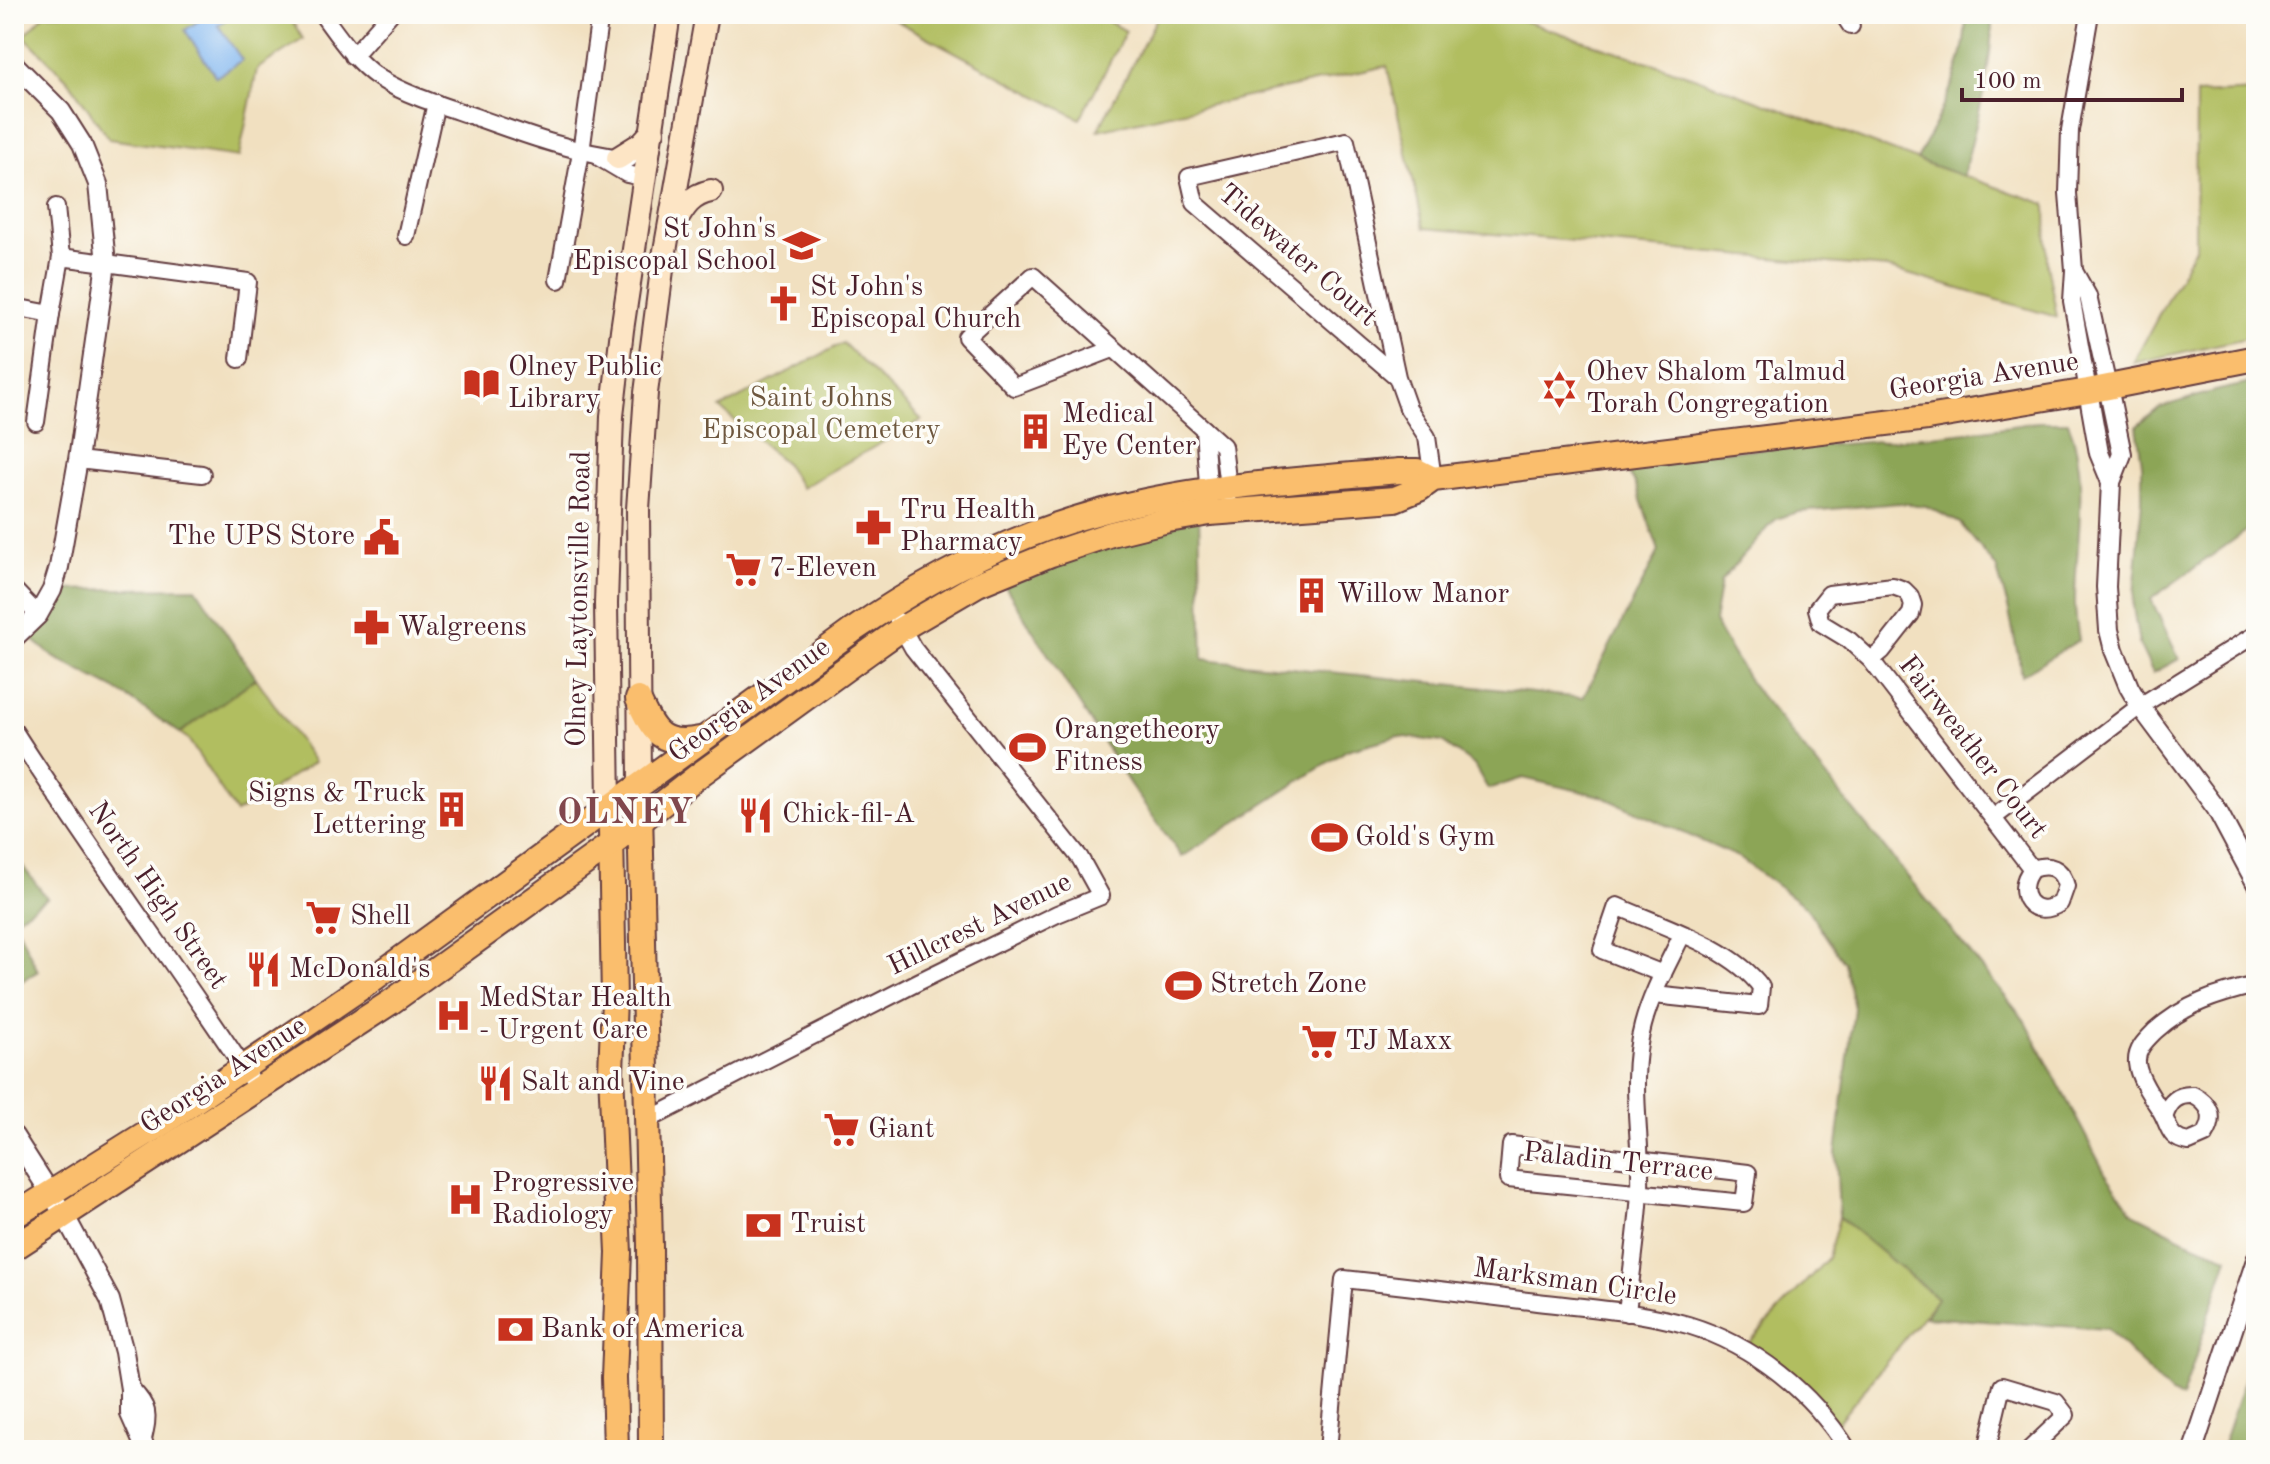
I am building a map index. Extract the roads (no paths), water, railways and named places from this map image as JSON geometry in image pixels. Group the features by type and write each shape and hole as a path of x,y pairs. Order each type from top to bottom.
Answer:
{"main road":[{"name":"Olney Laytonsville Road","path":"609,804 606,604 612,416 669,14"},
{"name":"Olney Laytonsville Road","path":"640,784 640,465 646,393 668,235 707,14"},
{"path":"618,158 642,143 653,131"},
{"path":"668,235 687,202 699,193 711,191"},
{"name":"Georgia Avenue","path":"14,1248 391,1002 901,629 978,584 1051,554 1111,534 1168,520 1219,501 1399,471 1417,471 1433,479 1927,418 2256,358"},
{"name":"Georgia Avenue","path":"14,1216 244,1068 890,605 966,561 1039,531 1104,510 1163,498 1219,501"},
{"path":"638,699 646,717 663,738 675,742 702,738"},
{"path":"640,784 651,1450"},
{"path":"609,804 614,1000 611,1071 619,1253 614,1378 616,1450"},
{"path":"553,886 576,879 592,880 605,898 613,924"}],"street":[{"path":"322,14 353,56 380,78 436,103 588,154 627,174 647,171"},
{"path":"353,56 390,14"},
{"path":"558,280 588,154 600,14"},
{"path":"2090,14 2070,130 2068,193 2074,270 2088,296 2098,389 2122,454 2111,482 2106,587 2109,630 2120,668 2140,706 2216,808 2256,883"},
{"path":"14,64 61,111 82,144 98,184 106,263 78,460 59,567 52,590 38,615 14,638"},
{"path":"406,236 436,103"},
{"name":"Tidewater Court","path":"1397,377 1195,203 1189,177 1346,141 1397,377 1408,408 1427,437 1433,479"},
{"path":"588,154 618,158 647,171"},
{"path":"36,422 61,257 56,207"},
{"path":"61,257 248,282 239,359"},
{"path":"1113,349 1014,387 966,337 1033,276 1223,446 1219,501"},
{"path":"14,307 51,314"},
{"path":"78,460 202,474"},
{"name":"Fairweather Court","path":"1871,660 1911,614 1913,605 1910,596 1893,586 1829,594 1817,609 1821,623 1849,640 1871,660 2032,869"},
{"path":"14,590 38,615"},
{"name":"Hillcrest Avenue","path":"646,1121 932,975 1101,896 1080,858 954,701 901,629 890,605"},
{"path":"1993,818 2140,706 2256,634"},
{"name":"North High Street","path":"14,731 68,815 258,1090"},
{"path":"1654,995 1759,1006 1761,987 1744,969 1725,956 1617,906 1602,950 1663,974"},
{"path":"1627,1313 1640,1191 1635,1098 1638,1053 1643,1025 1654,995 1682,935"},
{"path":"2165,1115 2137,1064 2142,1045 2168,1019 2188,1006 2256,985"},
{"path":"14,1136 51,1192 110,1300 130,1389 143,1403 147,1416 144,1445"},
{"name":"Paladin Terrace","path":"1511,1145 1640,1159 1748,1173 1744,1203 1508,1179 1511,1145"},
{"path":"2193,1450 2256,1261"},
{"name":"Marksman Circle","path":"1328,1450 1344,1279 1627,1313 1700,1330 1770,1365 1809,1399 1834,1427 1848,1450"},
{"path":"1987,1450 2002,1386 2056,1402 2066,1415 2029,1450"}],"water":[{"path":"209,14 224,14 227,19 218,25 242,60 216,77 185,30"}],"place":[{"name":"St John's Episcopal School","path":"802,246"},
{"name":"St John's Episcopal Church","path":"784,304"},
{"name":"Olney Public Library","path":"482,384"},
{"name":"Ohev Shalom Talmud Torah Congregation","path":"1560,389"},
{"name":"Medical Eye Center","path":"1036,431"},
{"name":"Tru Health Pharmacy","path":"874,527"},
{"name":"The UPS Store","path":"381,537"},
{"name":"7-Eleven","path":"743,569"},
{"name":"Willow Manor","path":"1311,595"},
{"name":"Walgreens","path":"372,628"},
{"name":"Orangetheory Fitness","path":"1028,747"},
{"name":"Signs & Truck Lettering","path":"452,810"},
{"name":"Chick-fil-A","path":"756,815"},
{"name":"Gold's Gym","path":"1329,838"},
{"name":"Shell","path":"324,917"},
{"name":"McDonald's","path":"263,970"},
{"name":"Stretch Zone","path":"1184,985"},
{"name":"MedStar Health - Urgent Care","path":"453,1015"},
{"name":"TJ Maxx","path":"1319,1042"},
{"name":"Salt and Vine","path":"495,1083"},
{"name":"Giant","path":"842,1130"},
{"name":"Progressive Radiology","path":"466,1200"},
{"name":"Truist","path":"764,1225"},
{"name":"Bank of America","path":"515,1330"}],"district":[{"name":"OLNEY","path":"626,814"}],"park label":[{"name":"Saint Johns Episcopal Cemetery","path":"821,415"}]}
